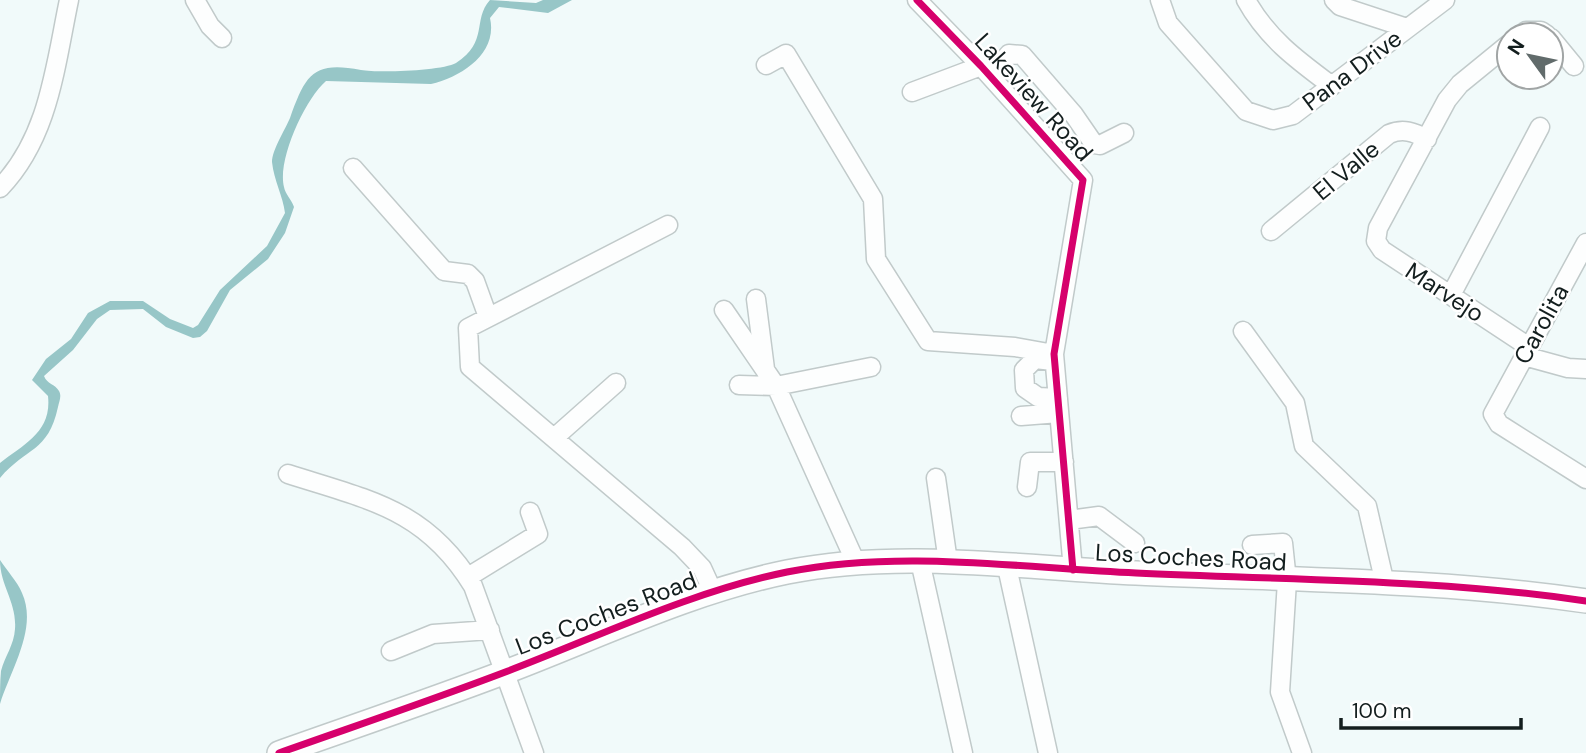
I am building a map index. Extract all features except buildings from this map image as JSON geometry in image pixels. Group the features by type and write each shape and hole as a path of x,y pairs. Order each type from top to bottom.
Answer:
{"main road":[{"name":"Los Coches Road","path":"279,753 506,672 713,592 791,571 856,563 948,562 1385,584 1539,594 1586,601"}],"street":[{"path":"0,188 34,141 46,110 69,0"},
{"path":"194,0 210,26 222,38"},
{"name":"Lakeview Road","path":"916,0 986,71 1083,180 1055,358 1073,570"},
{"name":"Pana Drive","path":"1160,0 1168,23 1246,111 1273,120 1293,115 1445,0"},
{"path":"1246,0 1258,22 1286,52 1332,86"},
{"path":"1334,0 1340,6 1408,29"},
{"path":"766,65 786,54 873,199 876,259 928,341 1015,347 1055,358"},
{"path":"912,92 986,71 1009,54 1022,55 1074,115 1094,144 1100,145 1124,133"},
{"path":"1427,139 1460,84 1495,55"},
{"path":"1565,55 1574,66"},
{"path":"1451,295 1540,127"},
{"name":"El Valle","path":"1271,231 1389,134 1397,131 1413,132 1427,139"},
{"name":"Marvejo","path":"1427,139 1378,228 1376,241 1382,250 1451,295 1526,351 1569,368 1586,369"},
{"path":"353,168 444,271 468,274 475,281 488,317"},
{"path":"668,225 468,328 470,367 682,547 702,568 713,592"},
{"name":"Carolita","path":"1584,253 1526,351 1493,414 1499,424 1586,479"},
{"path":"756,299 771,379"},
{"path":"724,310 771,379 856,563"},
{"path":"1243,331 1295,403 1304,446 1367,506 1385,584"},
{"path":"1055,358 1035,359 1024,370 1026,388 1038,397 1059,406"},
{"path":"739,385 870,367"},
{"path":"554,438 616,383"},
{"path":"1021,416 1059,406"},
{"path":"1027,487 1030,462 1063,462"},
{"path":"288,474 389,508 411,519 437,538 468,578 506,672 534,753"},
{"path":"936,478 948,562"},
{"path":"468,578 538,534 530,512"},
{"path":"1069,520 1099,516 1136,543"},
{"path":"1252,545 1283,543 1287,581 1280,692 1303,753"},
{"path":"920,561 963,753"},
{"path":"1007,567 1048,753"},
{"path":"391,650 433,634 490,630"}],"water":[{"path":"490,0 536,3 543,0 572,0 548,13 499,7 490,18 489,42 483,52 475,62 443,81 431,84 326,81 302,115 289,146 283,175 285,190 294,207 285,233 268,259 230,290 207,331 200,337 193,338 166,327 143,309 110,310 97,319 73,350 44,376 60,395 54,422 48,433 42,442 0,478 0,463 27,443 46,419 48,396 32,380 46,359 71,339 88,313 110,301 143,301 170,319 193,328 198,325 220,290 267,246 285,213 273,169 273,157 301,91 313,74 332,68 395,71 449,66 473,47 482,15"},
{"path":"0,560 22,593 27,620 21,648 0,704 1,671 13,640 15,619"}],"cycle path":[{"path":"917,0 981,66 1083,180 1054,354 1073,570"},
{"path":"279,753 479,682 715,591 787,572 830,565 961,562 1136,573 1361,581 1474,588 1586,601"}]}
